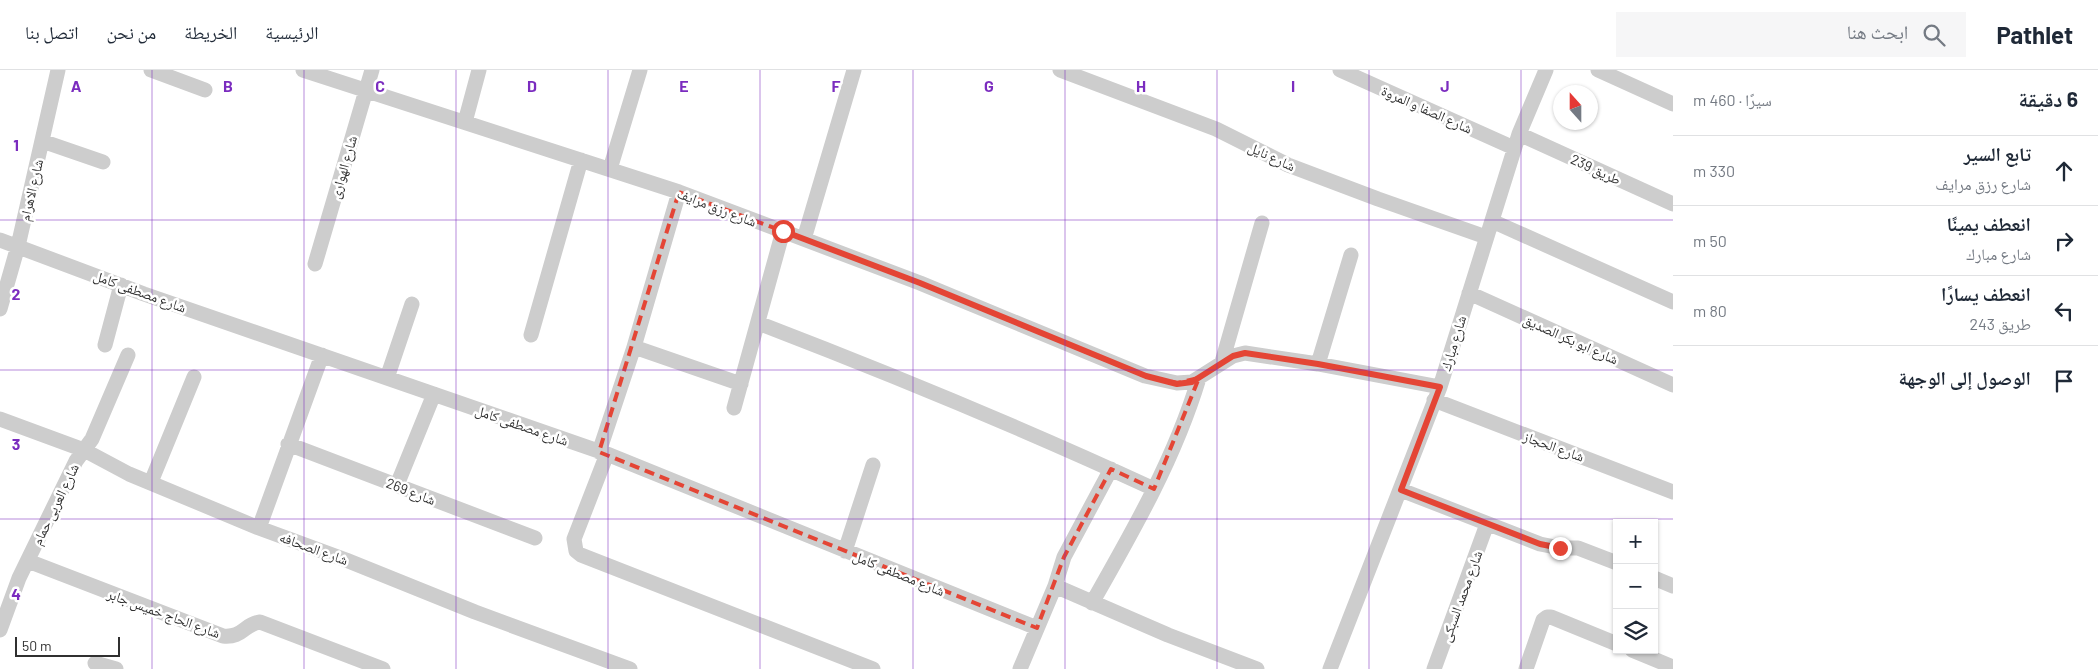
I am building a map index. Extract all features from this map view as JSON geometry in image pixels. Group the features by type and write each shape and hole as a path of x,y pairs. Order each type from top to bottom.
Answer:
{"street":[{"name":"شارع الاهرام","path":"0,309 18,246 58,70"},
{"path":"151,70 205,90"},
{"name":"شارع رزق مرايف","path":"303,70 679,192 920,283 1146,376 1177,384 1192,382 1222,362 1233,356 1245,353 1318,364 1437,393"},
{"name":"شارع الهوارى","path":"315,264 372,70"},
{"path":"465,122 479,70"},
{"path":"610,169 640,70"},
{"path":"804,239 854,70"},
{"name":"شارع نايل","path":"1060,70 1216,129 1288,165 1486,237"},
{"name":"شارع الصفا و المروة","path":"1340,70 1517,141"},
{"name":"شارع مبارك","path":"1330,669 1437,393 1517,141 1546,70"},
{"path":"1598,70 1673,104"},
{"path":"42,141 102,162"},
{"name":"طريق 239","path":"1517,141 1673,204"},
{"path":"531,335 581,160"},
{"path":"679,192 603,453 574,539 576,551 581,555 873,669"},
{"path":"1492,221 1673,302"},
{"path":"1222,362 1262,223"},
{"path":"734,408 783,231"},
{"name":"شارع مصطفى كامل","path":"0,240 121,285 603,453 1037,628"},
{"path":"1318,364 1351,255"},
{"path":"105,345 121,285"},
{"name":"شارع ابو بكر الصديق","path":"1469,293 1673,385"},
{"path":"387,378 412,304"},
{"path":"758,323 958,402 1154,489"},
{"path":"634,347 741,384"},
{"name":"شارع العربى حمام","path":"0,630 5,596 28,561 76,461 92,439 128,355"},
{"path":"259,528 322,355"},
{"path":"151,482 194,377"},
{"path":"1092,603 1154,489 1190,406 1199,378"},
{"name":"شارع الحجاز","path":"1437,393 1673,492"},
{"path":"397,485 434,394"},
{"name":"شارع الصحافه","path":"0,419 84,450 130,474 259,528 346,560 475,612 630,669"},
{"name":"شارع 269","path":"288,444 534,538"},
{"path":"845,552 873,465"},
{"path":"1025,667 1037,628 1055,586 1064,557 1111,469"},
{"path":"1401,490 1540,544 1560,548 1578,548 1613,561"},
{"name":"شارع محمد السبكى","path":"1434,669 1488,524"},
{"name":"شارع الحاج خميس جابر","path":"28,561 223,636 236,636 250,624 260,622 383,669"},
{"path":"1658,580 1673,586"},
{"path":"1055,586 1168,635 1257,669"},
{"path":"1527,669 1543,620 1547,617 1613,642"},
{"path":"1641,654 1673,668"},
{"path":"95,663 116,669"}],"highlighted area":[{"path":"679,192 920,283 1145,376 1177,383 1199,378 1154,489 1111,469 1064,557 1037,628 599,452"}],"route":[{"path":"783,231 920,283 1161,381 1177,384 1192,382 1222,362 1233,356 1245,353 1318,364 1440,387 1401,490 1540,544 1560,548"}]}
